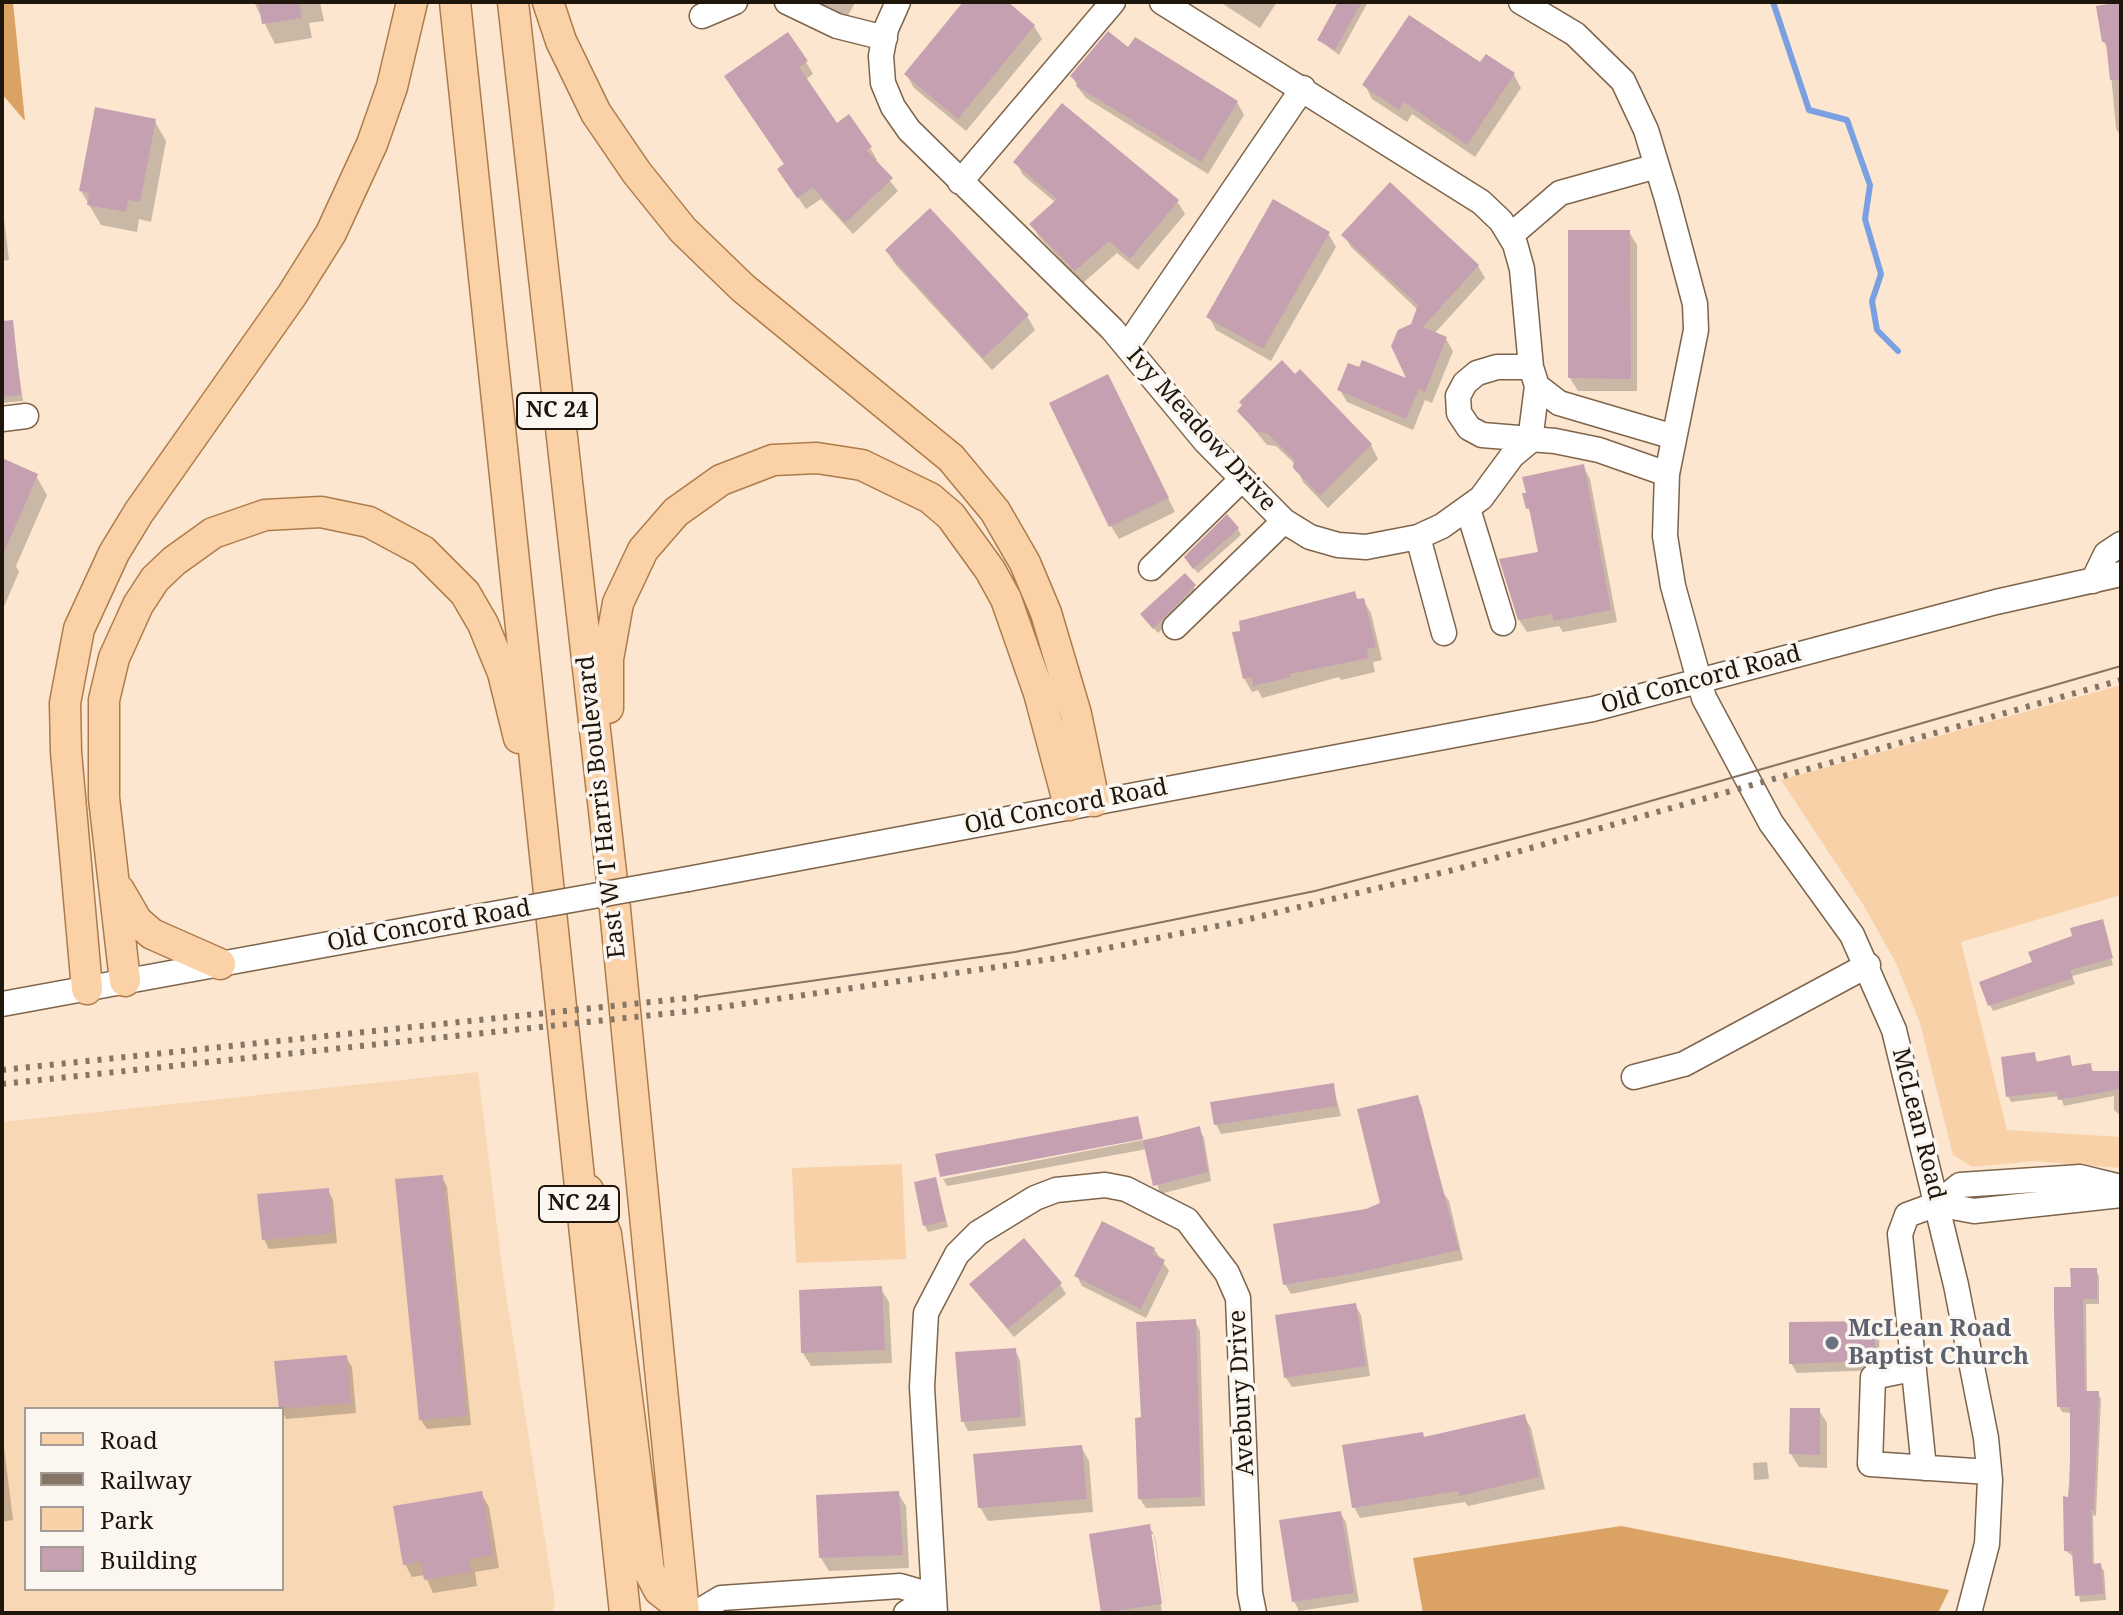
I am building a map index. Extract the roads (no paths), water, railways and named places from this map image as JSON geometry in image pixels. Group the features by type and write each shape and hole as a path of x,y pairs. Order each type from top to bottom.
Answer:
{"main road":[{"path":"87,989 66,752 65,703 79,629 114,553 139,512 292,295 331,233 353,190 387,101 412,2"},
{"name":"NC 24","path":"455,2 533,725 536,795 625,1613"},
{"name":"East W T Harris Boulevard","path":"513,2 694,1611"},
{"path":"548,2 561,41 596,113 637,173 683,230 743,288 951,458 995,511 1025,563 1046,613 1076,714 1081,803"},
{"path":"604,820 613,789 608,659 618,603 629,577 658,531 695,496 742,470 795,458 839,460 884,473 930,498 972,542 1006,599 1081,803"},
{"path":"125,981 104,798 104,700 124,631 155,579 213,533 265,515 321,512 369,522 423,551 465,593 494,645 536,795"},
{"path":"113,877 131,912 152,934 220,964"},
{"path":"574,1155 606,1234 649,1571 659,1590 694,1611"}],"street":[{"path":"702,16 735,2"},
{"path":"787,2 837,26 885,38"},
{"name":"Ivy Meadow Drive","path":"898,2 881,56 883,83 893,107 909,130 1127,346 1241,480 1284,521 1310,537 1338,545 1366,547 1418,537 1468,509 1490,487 1512,456 1530,441"},
{"path":"960,182 1113,2"},
{"path":"1162,2 1481,202 1510,236 1522,269 1534,376 1530,441"},
{"name":"McLean Road","path":"1521,2 1575,34 1623,81 1646,130 1657,166 1695,304 1693,352 1667,474 1665,536 1673,586 1698,682 1771,823 1852,935 1868,965 1894,1030 1974,1373 1989,1472 1987,1544 1969,1613"},
{"path":"1127,346 1303,88"},
{"path":"1510,236 1560,193 1657,166"},
{"path":"1667,474 1599,450 1555,441 1482,435 1469,428 1459,413 1458,396 1477,373 1497,367 1534,376 1559,403 1674,437"},
{"path":"1151,568 1241,480"},
{"path":"1468,509 1503,623"},
{"path":"1175,627 1284,521"},
{"path":"1418,537 1444,633"},
{"path":"2093,581 2106,554 2121,544"},
{"name":"Old Concord Road","path":"2,1004 1532,722 1698,682 1996,602 2121,574"},
{"path":"1634,1077 1684,1064 1868,965"},
{"path":"1924,1468 1900,1234 1907,1215 1937,1204 1960,1185 2080,1177 2121,1187"},
{"name":"Avebury Drive","path":"935,1604 922,1387 926,1313 938,1284 957,1254 1007,1212 1056,1190 1105,1185 1126,1189 1187,1220 1227,1273 1238,1298 1246,1420 1250,1593 1254,1613"},
{"path":"1937,1204 1974,1211 2121,1195"},
{"path":"1912,1369 1873,1377 1870,1464 1989,1472"},
{"path":"694,1611 721,1598 900,1586 935,1604"},
{"path":"906,1613 935,1604"}],"waterway":[{"path":"1773,2 1809,110 1847,120 1870,185 1865,219 1881,274 1872,301 1877,330 1898,351"}],"tram line":[{"path":"698,997 1015,952 1315,891 1581,821 2121,666"}],"railway":[{"path":"2,1084 701,1010 1058,958 1237,922 1457,869 2121,680"},
{"path":"2,1070 698,997"}],"place":[{"name":"McLean Road Baptist Church","path":"1832,1343"}]}
